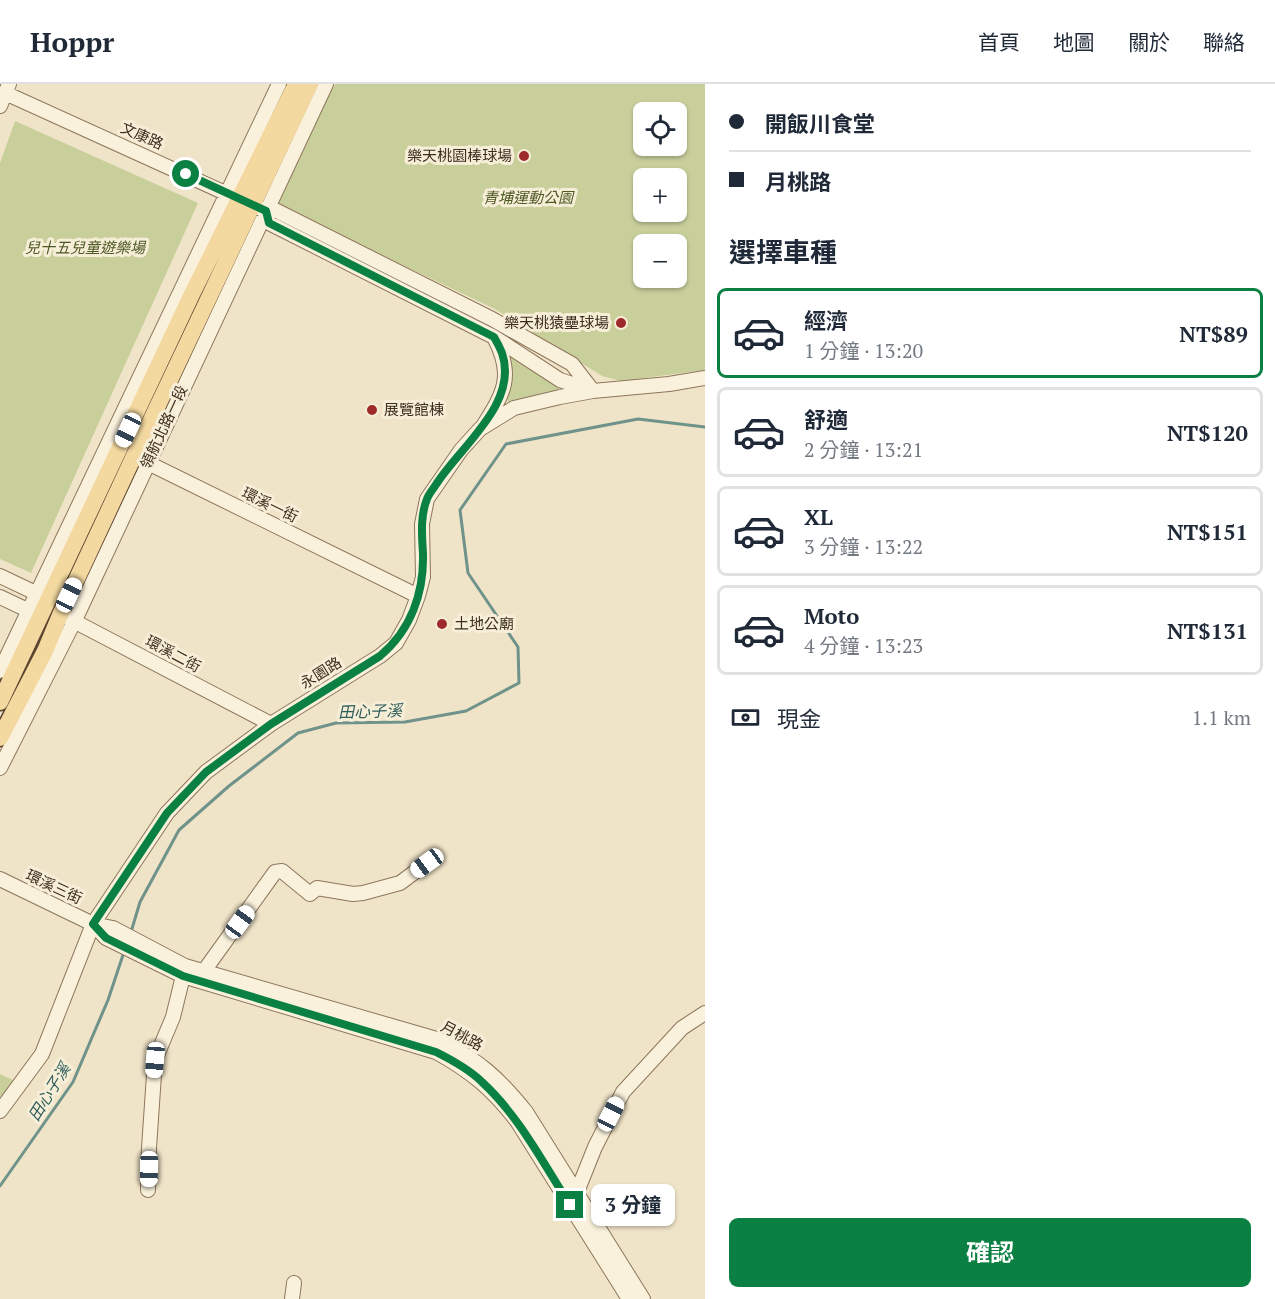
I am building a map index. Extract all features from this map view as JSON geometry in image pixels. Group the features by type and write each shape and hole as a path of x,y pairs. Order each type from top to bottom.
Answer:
{"main road":[{"name":"領航北路一段","path":"246,202 296,84"},
{"name":"領航北路一段","path":"0,738 45,651 67,617 127,453 246,202 310,84"},
{"name":"領航北路一段","path":"0,702 42,596 127,453"}],"street":[{"path":"250,144 286,104 281,84"},
{"name":"領航北路一段","path":"246,202 250,144 281,84"},
{"name":"領航北路一段","path":"127,453 246,202 326,84"},
{"name":"文康路","path":"4,94 246,202 275,210 492,319 572,364 593,391"},
{"name":"文康路","path":"246,202 269,223 494,337 560,380 593,391"},
{"path":"480,429 501,396 505,374 503,354 494,337 492,319"},
{"name":"永園路","path":"0,1111 42,1054 93,924 167,813 206,772 271,724 380,656 396,643 409,620 423,577 422,524 427,499 461,450 480,429 514,408 593,391 669,384 705,378"},
{"name":"環溪一街","path":"127,453 418,596"},
{"path":"0,576 42,596 67,617"},
{"path":"0,597 34,613 67,617"},
{"name":"領航北路一段","path":"0,671 34,613"},
{"name":"領航北路一段","path":"0,768 67,617"},
{"name":"環溪二街","path":"67,617 271,724"},
{"path":"204,971 275,872 282,872 310,894 317,888 353,894 400,883 427,863"},
{"name":"環溪三街","path":"0,879 93,924"},
{"name":"月桃路","path":"93,924 184,971 363,1024 440,1041 467,1055 505,1085 526,1112 643,1299"},
{"path":"148,1190 155,1060 172,1017 184,971"},
{"name":"月桃路","path":"184,971 204,971 363,1024 436,1052 461,1065 481,1081 517,1121 629,1299"},
{"path":"577,1192 595,1147 623,1092 682,1028 705,1013"},
{"path":"292,1299 294,1283"}],"green space":[{"name":"青埔運動公園","path":"335,84 705,84 705,370 621,381 602,376 495,309 280,207 276,198"},
{"name":"兒十五兒童遊樂場","path":"15,121 198,203 31,573 0,559 0,163"},
{"path":"508,353 559,380 560,389 555,393 511,404 505,388"},
{"path":"0,1074 15,1081 0,1097"}],"waterway":[{"name":"田心子溪","path":"131,932 140,902 179,830 229,786 298,733 336,723 405,722 466,711 519,683 518,647 468,573 460,510 506,444 638,419 705,427"},
{"name":"田心子溪","path":"0,1186 73,1082 108,1000 124,952"}],"place":[{"name":"樂天桃園棒球場","path":"524,156"},
{"name":"樂天桃猿壘球場","path":"621,323"},
{"name":"展覽館棟","path":"372,410"},
{"name":"土地公廟","path":"442,624"}],"route":[{"path":"186,174 266,211 269,223 494,337 503,354 505,374 501,396 480,429 461,450 427,499 422,524 423,577 409,620 396,643 380,656 271,724 206,772 167,813 93,924 106,938 183,976 436,1052 461,1065 481,1081 517,1121 570,1205"}]}
